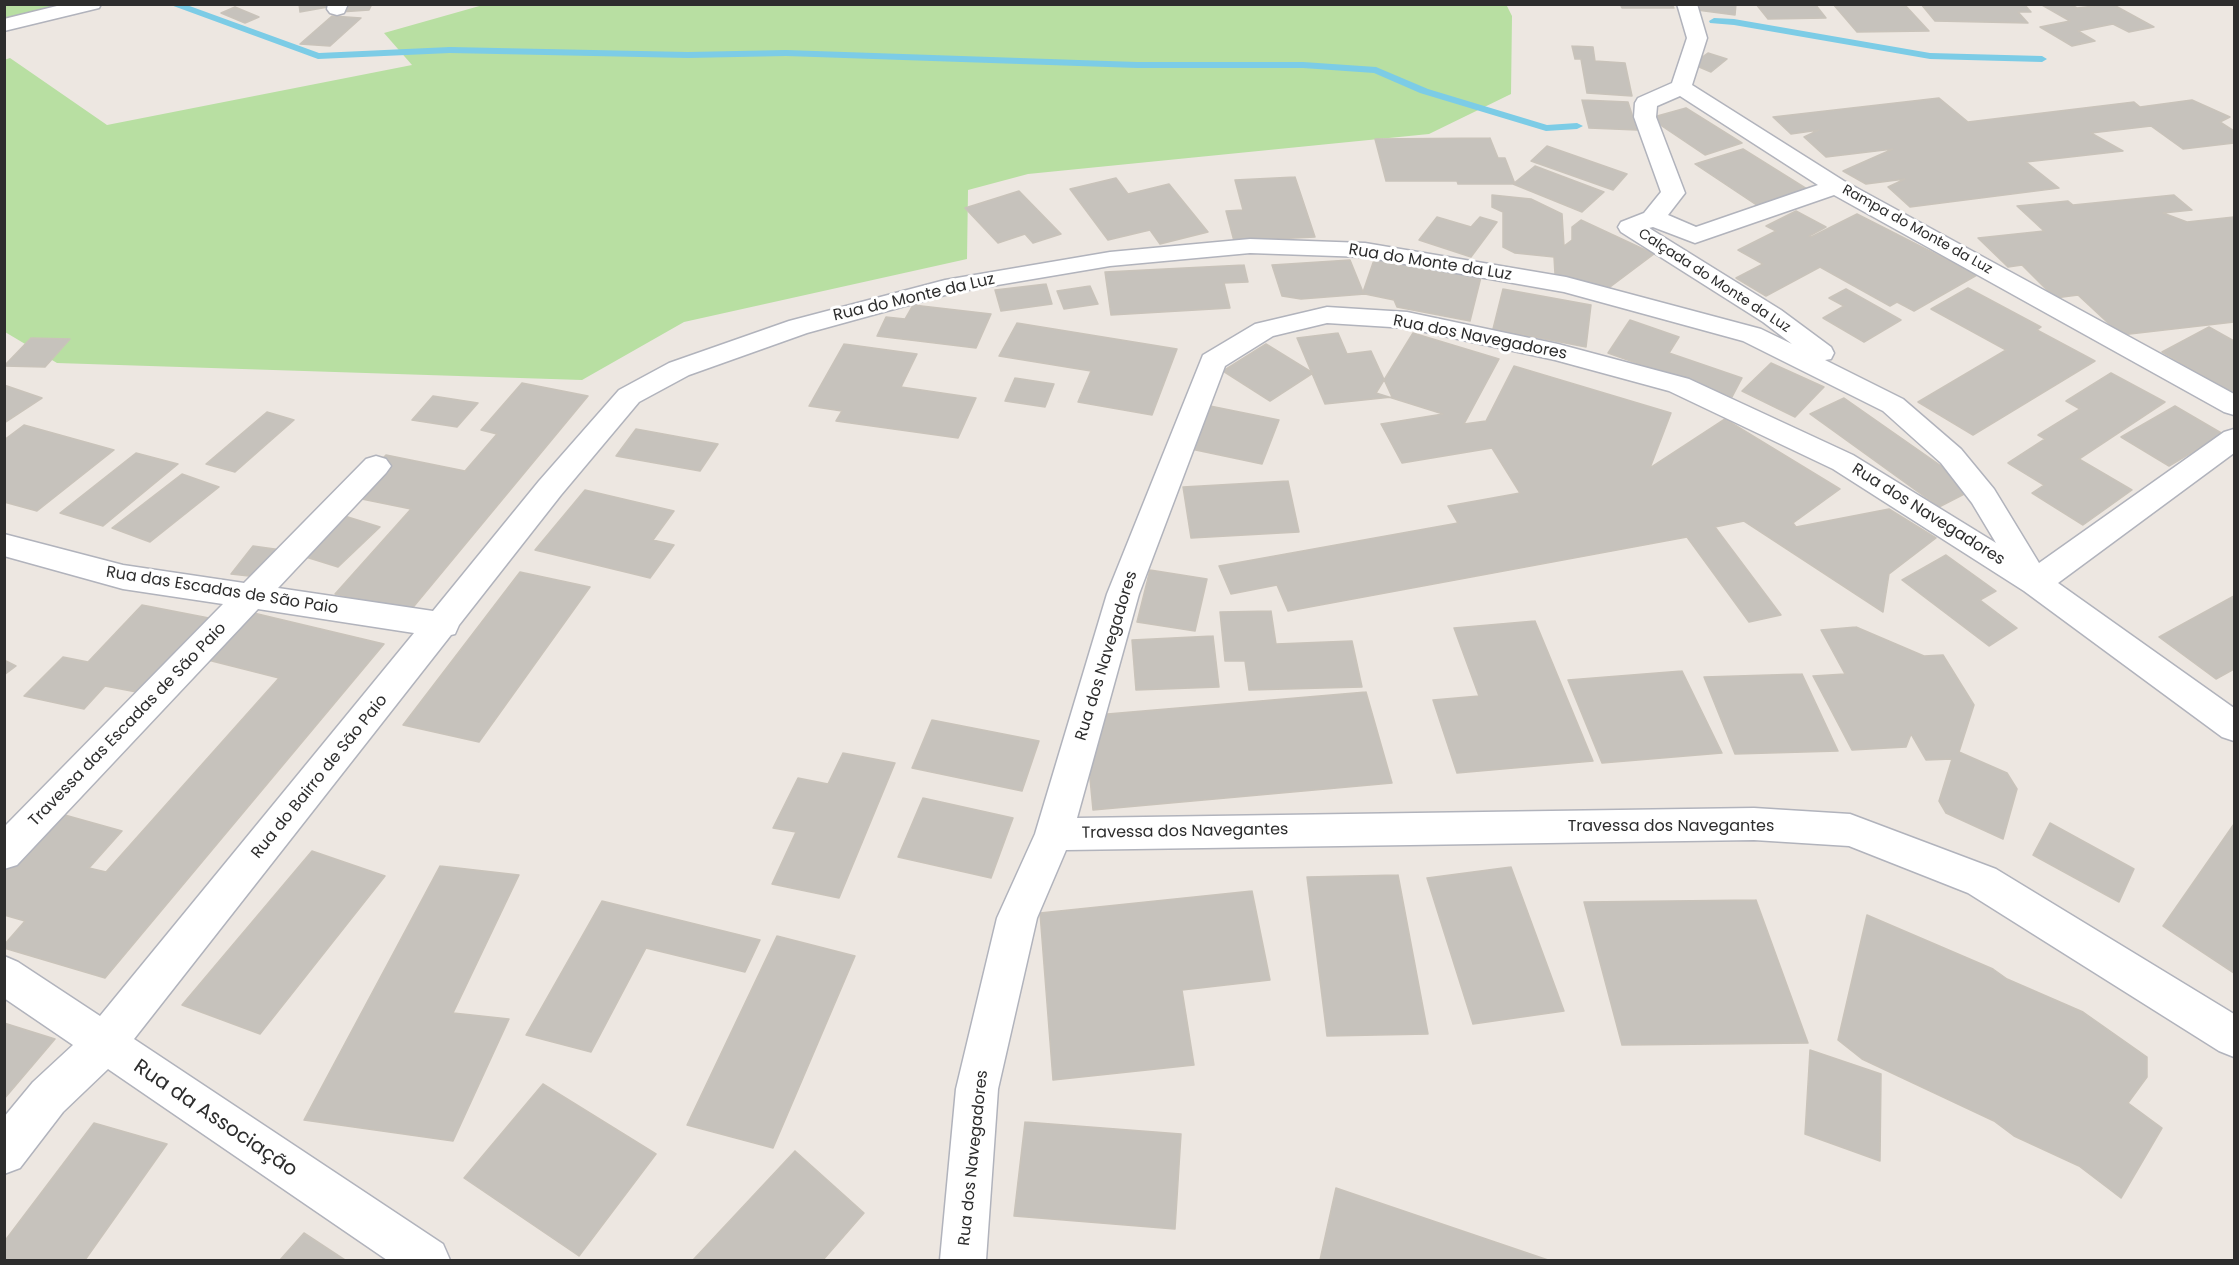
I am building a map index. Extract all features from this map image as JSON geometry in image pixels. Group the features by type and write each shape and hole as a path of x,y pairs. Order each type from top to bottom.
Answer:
{"street":[{"path":"4,25 92,4"},
{"path":"1681,87 1697,38 1687,4"},
{"name":"Rampa do Monte da Luz","path":"1681,87 1836,186 2235,406"},
{"name":"Calçada do Monte da Luz","path":"1681,87 1646,102 1646,117 1673,193 1653,218 1630,227 1772,316 1893,405"},
{"path":"1653,218 1695,236 1836,186"},
{"name":"Rua do Monte da Luz","path":"629,396 679,369 798,327 954,285 1110,259 1250,246 1365,249 1566,285 1752,335 1893,405 1952,456 1983,496 2035,583"},
{"name":"Rua dos Navegadores","path":"963,1260 978,1089 1017,918 1054,834 1123,594 1213,361 1264,330 1327,315 1407,320 1558,352 1678,385 1843,462 2035,583 2235,728"},
{"name":"Rua do Bairro de São Paio","path":"4,1152 48,1097 104,1044 443,625 550,488 629,396"},
{"path":"2035,583 2235,439"},
{"name":"Travessa das Escadas de São Paio","path":"4,853 375,466"},
{"name":"Rua das Escadas de São Paio","path":"4,545 123,577 443,625"},
{"name":"Travessa dos Navegantes","path":"1054,834 1754,825 1850,830 1982,881 2235,1037"},
{"name":"Rua da Associação","path":"4,975 427,1260"}],"green space":[{"path":"1506,4 1512,16 1511,94 1429,134 1028,174 968,190 967,259 684,322 582,380 57,363 5,332 4,60 10,58 107,125 412,65 384,33 483,5"},
{"path":"4,5 56,5 45,11 5,19"}],"building":[{"path":"299,4 339,5 300,12"},
{"path":"343,4 372,4 369,10 340,12"},
{"path":"1620,4 1672,4 1674,8 1622,8"},
{"path":"1697,4 1736,4 1735,15 1697,10"},
{"path":"1756,4 1815,4 1826,18 1768,19"},
{"path":"1833,4 1904,4 1929,31 1857,32"},
{"path":"1921,4 2024,4 2031,12 2018,12 2028,23 1935,21"},
{"path":"2070,4 2077,8 2112,4 2154,27 2129,32 2113,24 2078,31 2095,41 2072,46 2040,27 2070,21 2042,5"},
{"path":"235,7 259,17 245,23 221,13"},
{"path":"332,16 361,18 330,46 300,44"},
{"path":"1572,46 1593,47 1595,61 1625,63 1632,96 1587,93 1581,59 1575,59"},
{"path":"1708,53 1727,59 1711,72 1692,64"},
{"path":"1939,98 1968,122 2134,102 2140,107 2192,100 2230,117 2220,122 2234,131 2234,143 2183,149 2151,126 2091,133 2123,151 2026,162 2059,188 1910,207 1888,187 1905,179 1866,184 1843,171 1893,149 1826,157 1804,137 1819,130 1791,134 1773,117"},
{"path":"1582,100 1628,102 1637,130 1589,128"},
{"path":"1686,108 1742,143 1705,155 1650,118"},
{"path":"1490,138 1498,158 1505,158 1515,184 1386,181 1375,139"},
{"path":"1547,146 1627,174 1613,190 1531,161"},
{"path":"1743,149 1807,189 1758,206 1695,164"},
{"path":"1535,166 1604,192 1582,212 1513,184"},
{"path":"1295,177 1315,237 1234,241 1226,211 1243,210 1235,180"},
{"path":"1116,178 1128,194 1169,184 1208,232 1160,244 1150,230 1108,240 1070,189"},
{"path":"1019,191 1061,234 1033,243 1025,234 998,243 965,208"},
{"path":"1492,195 1531,199 1562,214 1564,246 1572,240 1572,227 1581,220 1654,254 1610,287 1573,283 1555,274 1554,257 1515,253 1503,247 1503,212 1492,207"},
{"path":"2174,195 2192,210 2163,213 2187,222 2234,217 2234,322 2121,335 2078,295 2055,298 2022,265 2008,267 1978,238 2044,231 2017,206 2068,201 2073,205"},
{"path":"1796,211 1826,227 1809,236 1811,237 1857,214 1977,275 1914,311 1897,302 1890,306 1820,267 1766,296 1736,278 1763,264 1738,250 1776,231 1766,226"},
{"path":"1437,217 1471,227 1480,217 1497,222 1471,257 1419,240"},
{"path":"1375,257 1481,277 1470,321 1397,307 1394,300 1365,294 1301,299 1282,296 1272,265 1350,260 1363,292"},
{"path":"1244,265 1248,282 1224,283 1230,308 1111,315 1105,272"},
{"path":"1046,284 1052,304 1001,311 995,290"},
{"path":"1090,286 1098,304 1064,309 1057,291"},
{"path":"1968,288 2041,327 2037,330 2095,361 1973,435 1918,402 2006,350 1931,309"},
{"path":"1503,289 1591,305 1586,347 1493,329"},
{"path":"1846,289 1901,320 1864,342 1823,318 1844,306 1829,298"},
{"path":"913,305 991,314 976,348 877,336 886,317 905,319"},
{"path":"1630,320 1679,337 1669,353 1742,378 1732,397 1608,353"},
{"path":"1017,323 1177,349 1152,415 1078,402 1091,371 999,356"},
{"path":"2209,327 2234,341 2234,394 2162,352"},
{"path":"1338,333 1347,354 1371,351 1392,397 1325,404 1297,338"},
{"path":"1413,333 1499,359 1464,424 1486,421 1514,366 1671,413 1650,468 1725,419 1840,489 1793,523 1796,527 1889,509 1936,538 1889,574 1883,612 1744,521 1715,527 1781,615 1749,622 1687,537 1288,611 1277,585 1231,594 1219,566 1458,523 1448,506 1520,493 1492,448 1402,463 1381,424 1443,414 1376,393"},
{"path":"31,338 70,339 45,367 4,366"},
{"path":"844,344 917,354 901,387 976,398 958,438 836,421 842,411 809,406"},
{"path":"1266,344 1313,373 1270,401 1223,371"},
{"path":"1771,363 1824,387 1795,417 1742,391"},
{"path":"2111,373 2165,402 2079,459 2132,490 2083,525 2032,493 2044,485 2008,463 2045,439 2038,435 2080,409 2066,401"},
{"path":"1015,378 1054,384 1045,407 1005,401"},
{"path":"522,383 588,396 410,611 335,594 411,509 347,496 386,455 465,471 497,434 481,430"},
{"path":"4,385 42,398 4,423"},
{"path":"433,396 478,403 457,427 412,420"},
{"path":"1844,398 1974,489 1939,507 1810,414"},
{"path":"1210,406 1279,420 1262,464 1191,449"},
{"path":"2175,406 2223,434 2169,466 2121,437"},
{"path":"267,412 294,420 235,472 206,464"},
{"path":"24,425 114,450 37,511 4,502 4,440"},
{"path":"636,429 718,444 700,471 616,456"},
{"path":"136,453 178,464 103,526 60,513"},
{"path":"182,474 219,487 150,542 112,528"},
{"path":"1288,481 1299,532 1191,538 1183,487"},
{"path":"585,490 674,511 653,540 674,545 650,578 535,550"},
{"path":"335,513 380,527 338,567 293,553"},
{"path":"253,546 289,551 267,578 231,574"},
{"path":"1946,555 1996,591 1980,600 2017,628 1989,646 1902,580"},
{"path":"1150,570 1207,579 1195,631 1137,622"},
{"path":"520,572 590,587 479,742 403,725"},
{"path":"2234,596 2234,669 2216,679 2159,637"},
{"path":"142,605 214,619 147,694 105,686 84,709 24,696 63,657 88,662"},
{"path":"241,610 384,644 105,978 4,948 4,945 25,921 4,915 4,865 54,812 122,831 89,868 106,872 279,678 196,657"},
{"path":"1271,611 1276,644 1352,641 1362,687 1249,690 1245,661 1225,661 1220,612"},
{"path":"1535,621 1593,761 1457,773 1433,700 1479,696 1454,628"},
{"path":"1856,627 1924,656 1943,655 1974,705 1959,752 2007,773 2017,789 2003,839 1946,813 1939,801 1952,759 1926,760 1911,734 1906,747 1852,750 1813,676 1845,674 1821,630"},
{"path":"1213,636 1219,687 1136,690 1132,640"},
{"path":"4,660 16,666 4,675"},
{"path":"1682,671 1722,753 1602,763 1568,680"},
{"path":"1802,674 1838,751 1735,754 1704,677"},
{"path":"1366,692 1392,783 1093,810 1084,716"},
{"path":"932,720 1039,741 1022,791 912,768"},
{"path":"843,753 895,763 839,898 772,884 796,832 773,828 798,778 828,784"},
{"path":"923,798 1013,818 991,878 898,857"},
{"path":"2050,823 2134,869 2119,902 2033,855"},
{"path":"2234,824 2234,973 2163,926"},
{"path":"312,851 385,876 260,1034 182,1005"},
{"path":"440,866 519,875 453,1013 509,1019 453,1141 304,1120"},
{"path":"1511,867 1564,1011 1473,1024 1427,878"},
{"path":"1398,875 1428,1034 1327,1036 1307,877"},
{"path":"1252,891 1270,980 1182,990 1194,1065 1053,1080 1040,913"},
{"path":"1756,900 1808,1043 1622,1045 1584,902"},
{"path":"602,901 760,940 745,972 646,948 591,1052 526,1035"},
{"path":"1867,915 1993,969 2007,979 2083,1012 2147,1057 2147,1077 2128,1103 2162,1128 2121,1198 2079,1166 2014,1136 1994,1121 1862,1059 1838,1040"},
{"path":"777,936 855,956 773,1148 687,1125"},
{"path":"4,1023 55,1039 4,1099"},
{"path":"1810,1050 1881,1074 1880,1161 1805,1134"},
{"path":"543,1084 656,1154 579,1256 464,1178"},
{"path":"1025,1122 1181,1134 1175,1229 1014,1216"},
{"path":"94,1123 167,1144 85,1260 4,1260 4,1242"},
{"path":"795,1151 864,1213 823,1260 693,1260"},
{"path":"1336,1188 1548,1260 1320,1260"},
{"path":"304,1233 345,1260 280,1260"}],"waterway":[{"path":"173,4 318,56 450,50 688,55 786,53 1137,65 1303,65 1376,70 1424,91 1546,128 1577,126"},
{"path":"1714,21 1734,22 1930,56 2042,59"}]}
